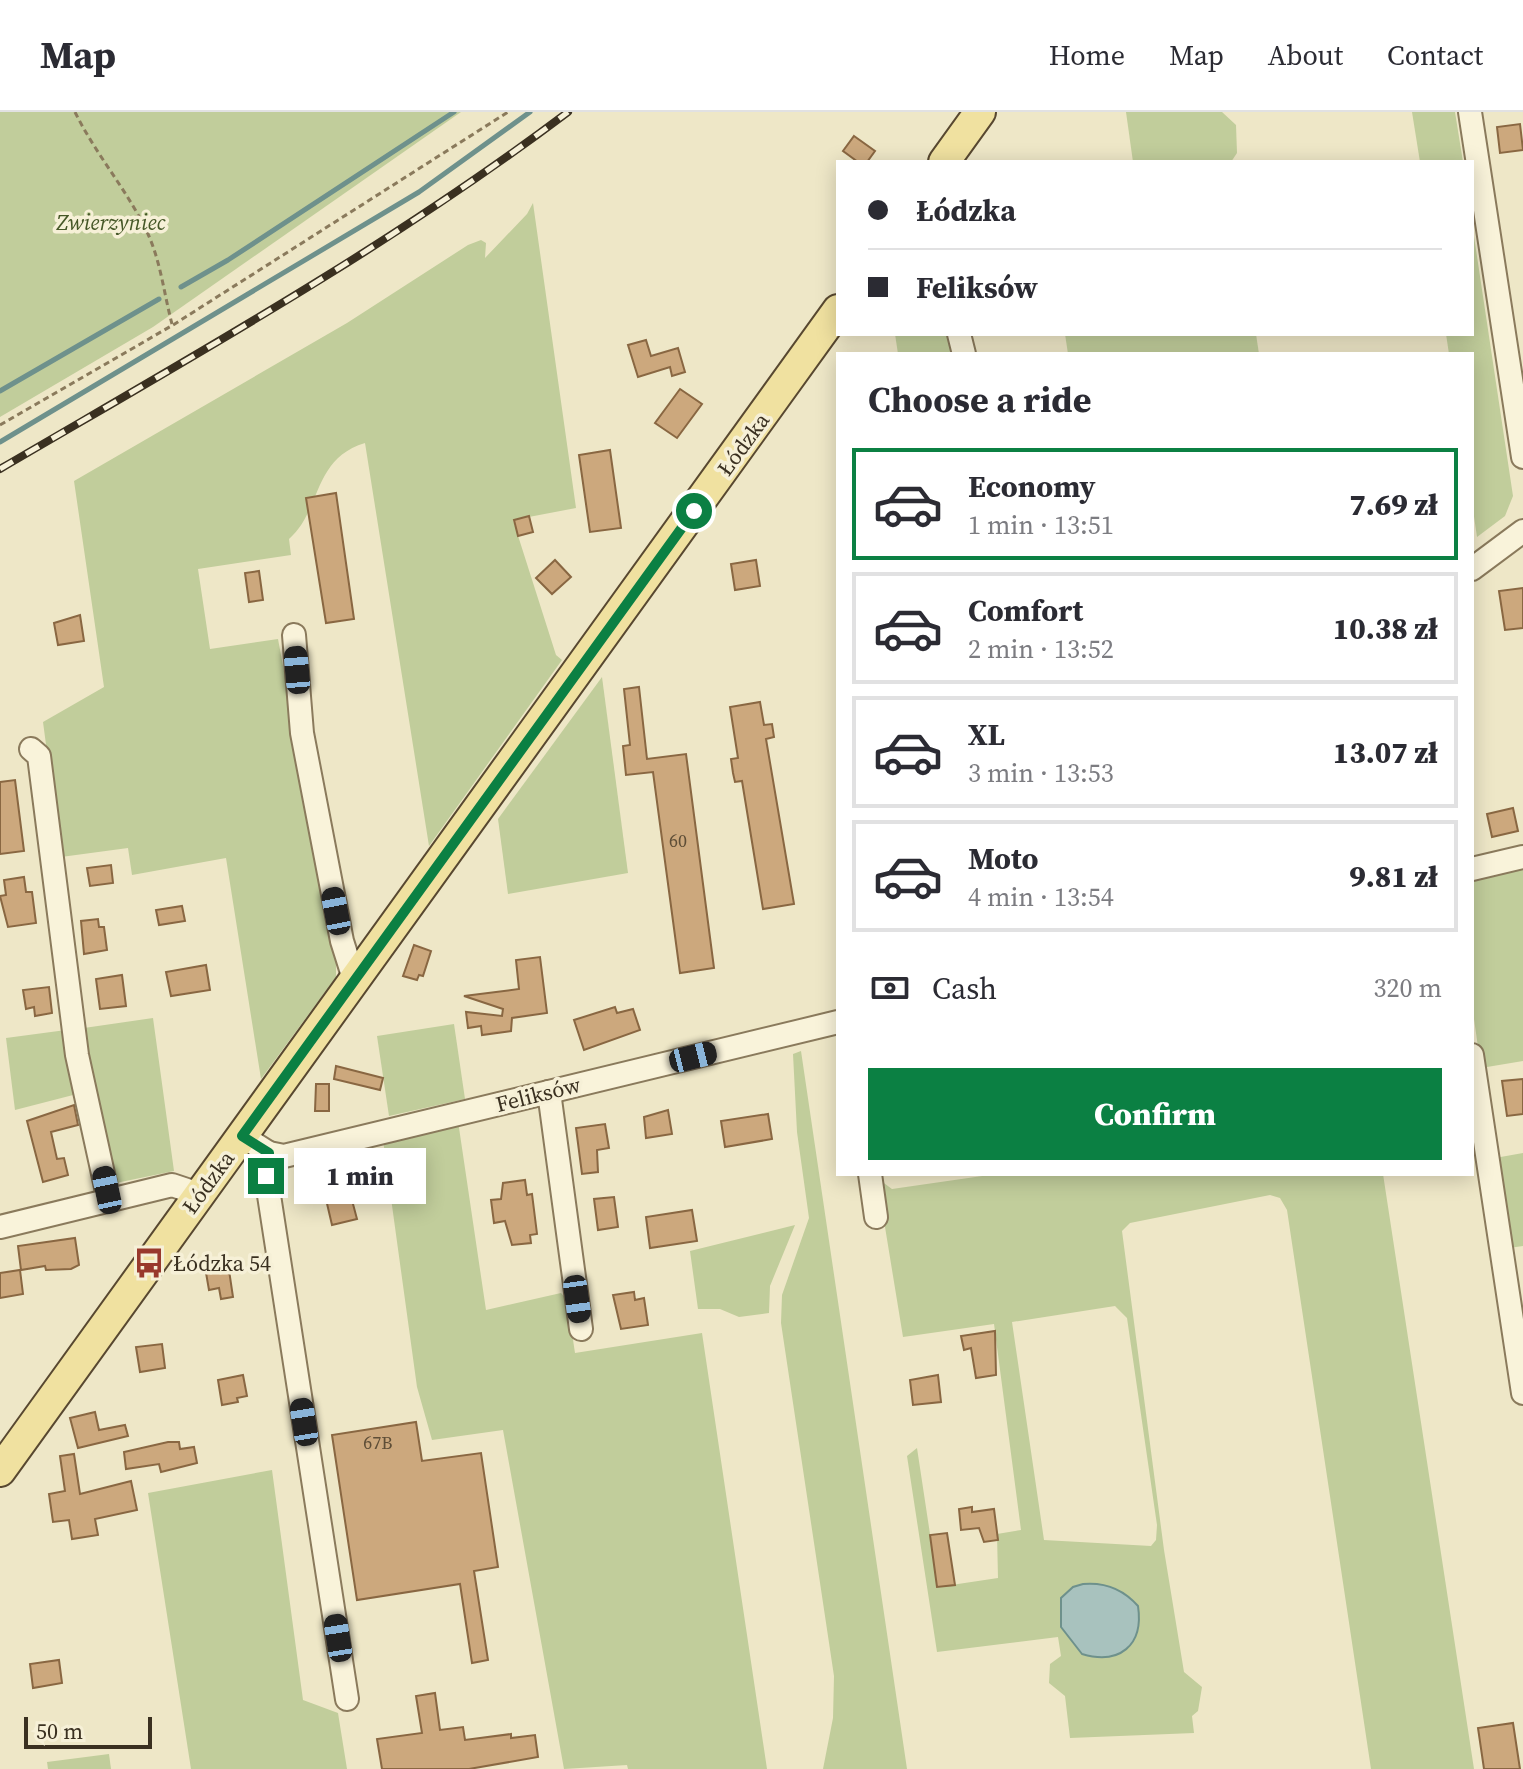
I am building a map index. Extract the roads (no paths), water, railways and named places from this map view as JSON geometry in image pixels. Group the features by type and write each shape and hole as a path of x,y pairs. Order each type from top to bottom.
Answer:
{"main road":[{"path":"945,160 980,112"},
{"name":"Łódzka","path":"0,1471 836,313"}],"street":[{"path":"1470,112 1523,457"},
{"path":"1474,568 1523,531"},
{"path":"294,635 302,733 342,941 355,982"},
{"path":"31,749 39,756 77,1055 109,1201"},
{"path":"1474,869 1523,857"},
{"name":"Feliksów","path":"269,1153 284,1156 836,1022"},
{"path":"1474,1068 1523,1393"},
{"path":"549,1092 581,1329"},
{"path":"242,1136 269,1153 266,1176 347,1699"},
{"path":"870,1176 876,1217"},
{"path":"0,1227 172,1185 199,1194"}],"water":[{"path":"1083,1584 1114,1588 1138,1606 1139,1620 1133,1642 1118,1654 1095,1657 1082,1654 1061,1627 1061,1598 1073,1587"}],"waterway":[{"path":"181,287 228,260 454,112"},
{"path":"0,442 419,192 530,112"},
{"path":"0,391 159,299"}],"railway":[{"path":"0,469 361,254 431,209 568,112"}],"place":[{"name":"Łódzka 54","path":"149,1263"}],"park label":[{"name":"Zwierzyniec","path":"111,222"}]}
